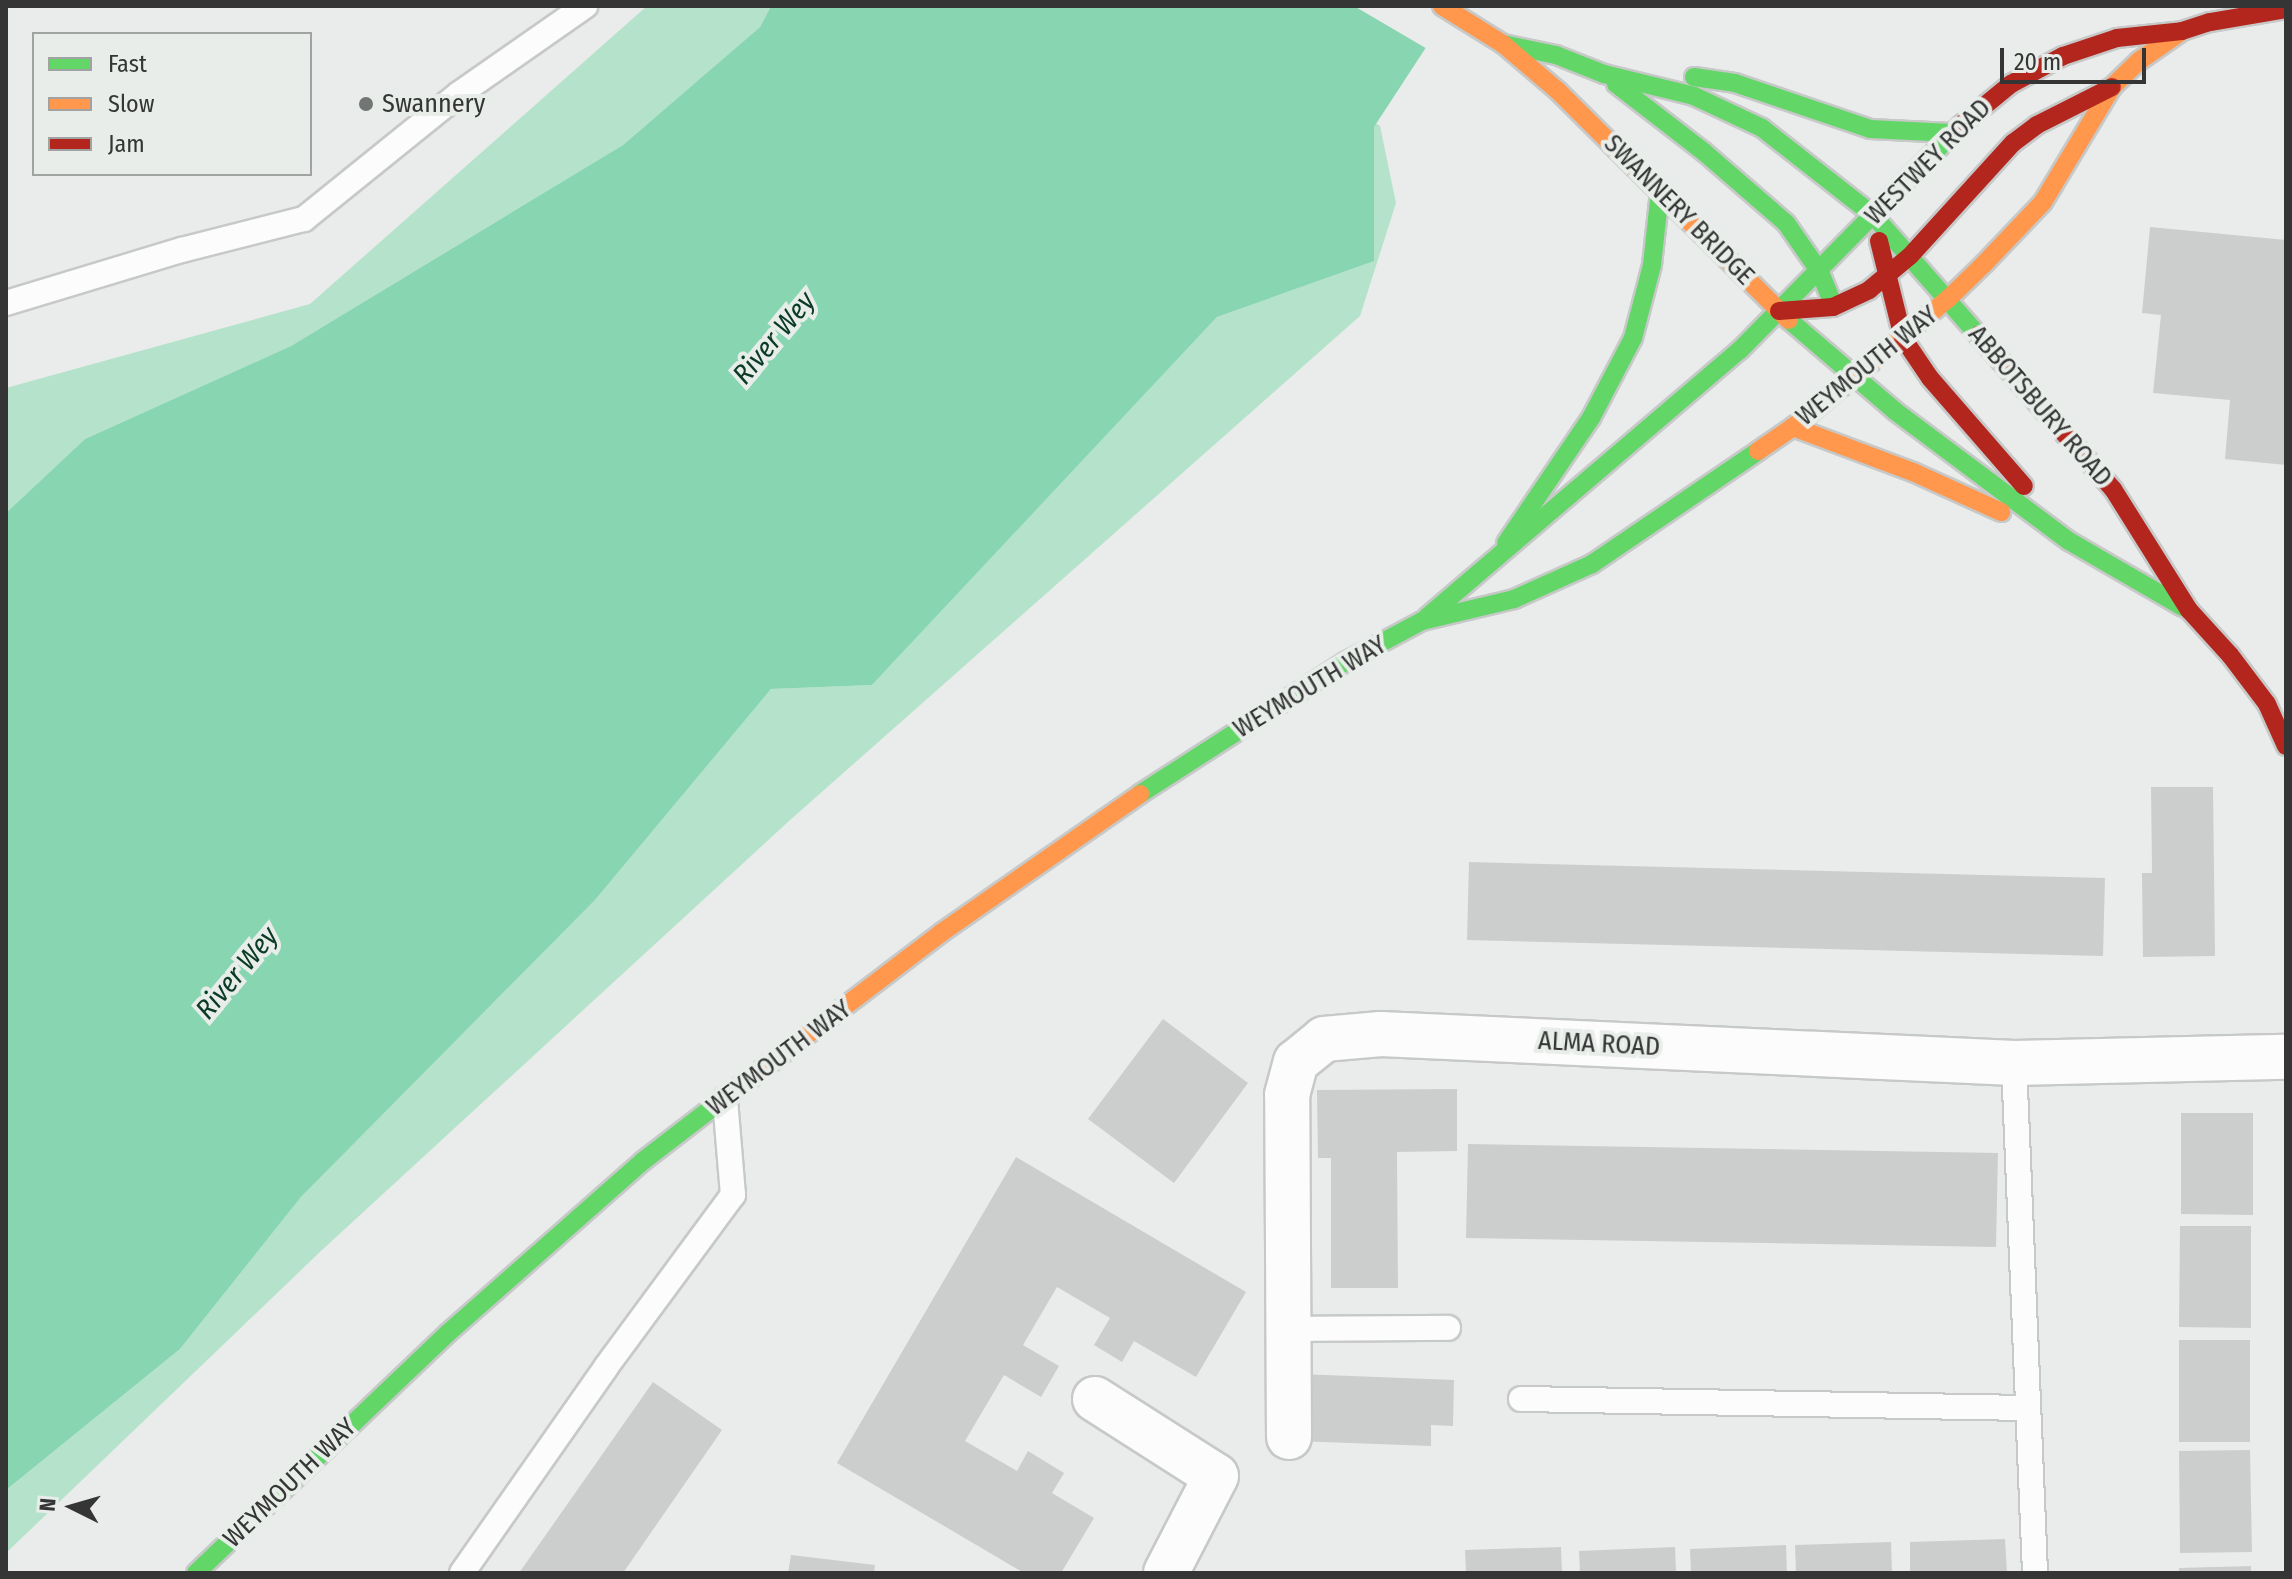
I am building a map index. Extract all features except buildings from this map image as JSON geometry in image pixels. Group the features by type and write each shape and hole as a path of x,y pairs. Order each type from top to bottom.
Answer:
{"main road":[{"name":"SWANNERY BRIDGE","path":"1442,6 1503,44 1541,76 1779,311 1853,377"},
{"name":"WESTWEY ROAD","path":"1779,311 1951,133 2011,84 2063,56 2117,38 2182,31 2210,22 2286,9"},
{"name":"WEYMOUTH WAY","path":"1422,621 1514,599 1592,564 1793,427 1948,299 2043,202 2112,87 2139,61 2182,31"},
{"name":"SWANNERY BRIDGE","path":"1503,44 1556,55 1604,74 1694,96 1762,128 1873,215"},
{"path":"1604,74 1663,71 1721,81 1870,129 1951,133"},
{"path":"1604,74 1704,152 1786,223 1820,272 1836,321 1834,358 1810,412"},
{"name":"WEYMOUTH WAY","path":"196,1573 448,1333 643,1161 941,933 1158,781 1345,662 1422,621 1669,412 1779,311 1836,321 1910,256 2013,143 2037,125 2112,87"},
{"path":"1501,552 1591,418 1633,338 1652,265 1660,191"},
{"path":"1873,215 1903,338 1930,378 2069,541"},
{"name":"ABBOTSBURY ROAD","path":"1873,215 2113,489 2189,610 2230,655 2276,697 2286,746"},
{"name":"ABBOTSBURY ROAD","path":"1853,377 2069,541 2189,610"},
{"path":"1793,427 1913,472 2069,541"}],"street":[{"name":"ALMA ROAD","path":"1289,1437 1287,1095 1296,1062 1324,1039 1381,1034 2014,1063 2286,1057"},
{"path":"1095,1399 1216,1476 1166,1573"}],"lane":[{"path":"6,303 182,250 304,219 459,94 585,6"},
{"path":"2014,1063 2035,1573"},
{"path":"462,1573 606,1367 733,1195 725,1099"},
{"path":"1288,1329 1448,1328"},
{"path":"1521,1399 2028,1408"}],"shaded area":[{"path":"647,6 771,6 760,27 623,145 291,346 85,439 6,513 6,388 310,304"},
{"path":"1196,6 1380,126 1396,203 1360,316 789,821 322,1250 6,1553 6,1490 180,1349 301,1197 595,900 771,689 872,685 1217,317 1373,261"}],"water":[{"name":"River Wey","path":"771,6 1453,6 1374,127 1374,261 1217,317 872,685 771,689 595,900 301,1197 180,1349 6,1490 6,513 85,439 291,346 623,145 760,27"}],"pier":[{"path":"1354,6 1457,6 1429,50"}],"traffic: fast":[{"path":"1503,44 1556,55 1604,74 1694,96 1762,128 1873,215 1978,335"},
{"path":"1694,77 1735,83 1870,129 1951,133"},
{"path":"1616,84 1704,152 1786,223 1820,272 1833,305"},
{"path":"1427,617 1740,350 1960,126"},
{"path":"1506,543 1591,418 1633,338 1652,265 1660,191"},
{"path":"1789,320 1895,411 2069,541 2183,607"},
{"path":"1140,794 1345,662 1422,621 1514,599 1592,564 1758,451"},
{"path":"196,1573 448,1333 643,1161 756,1074"}],"traffic: slow":[{"path":"1442,6 1503,44 1558,91 1789,320"},
{"path":"1758,451 1793,427 1948,299 1984,264 2043,202 2112,87 2139,61 2182,31"},
{"path":"1793,427 1913,472 2001,512"},
{"path":"756,1074 941,933 1140,794"}],"traffic: jam":[{"path":"1960,126 2011,84 2063,56 2117,38 2182,31 2210,22 2286,9"},
{"path":"1779,311 1833,307 1869,290 1910,256 2013,143 2037,125 2112,87"},
{"path":"1879,241 1903,338 1930,378 2024,486"},
{"path":"1978,335 2113,489 2189,610 2230,655 2267,704 2286,746"}],"place":[{"name":"Swannery","path":"366,104"}]}
